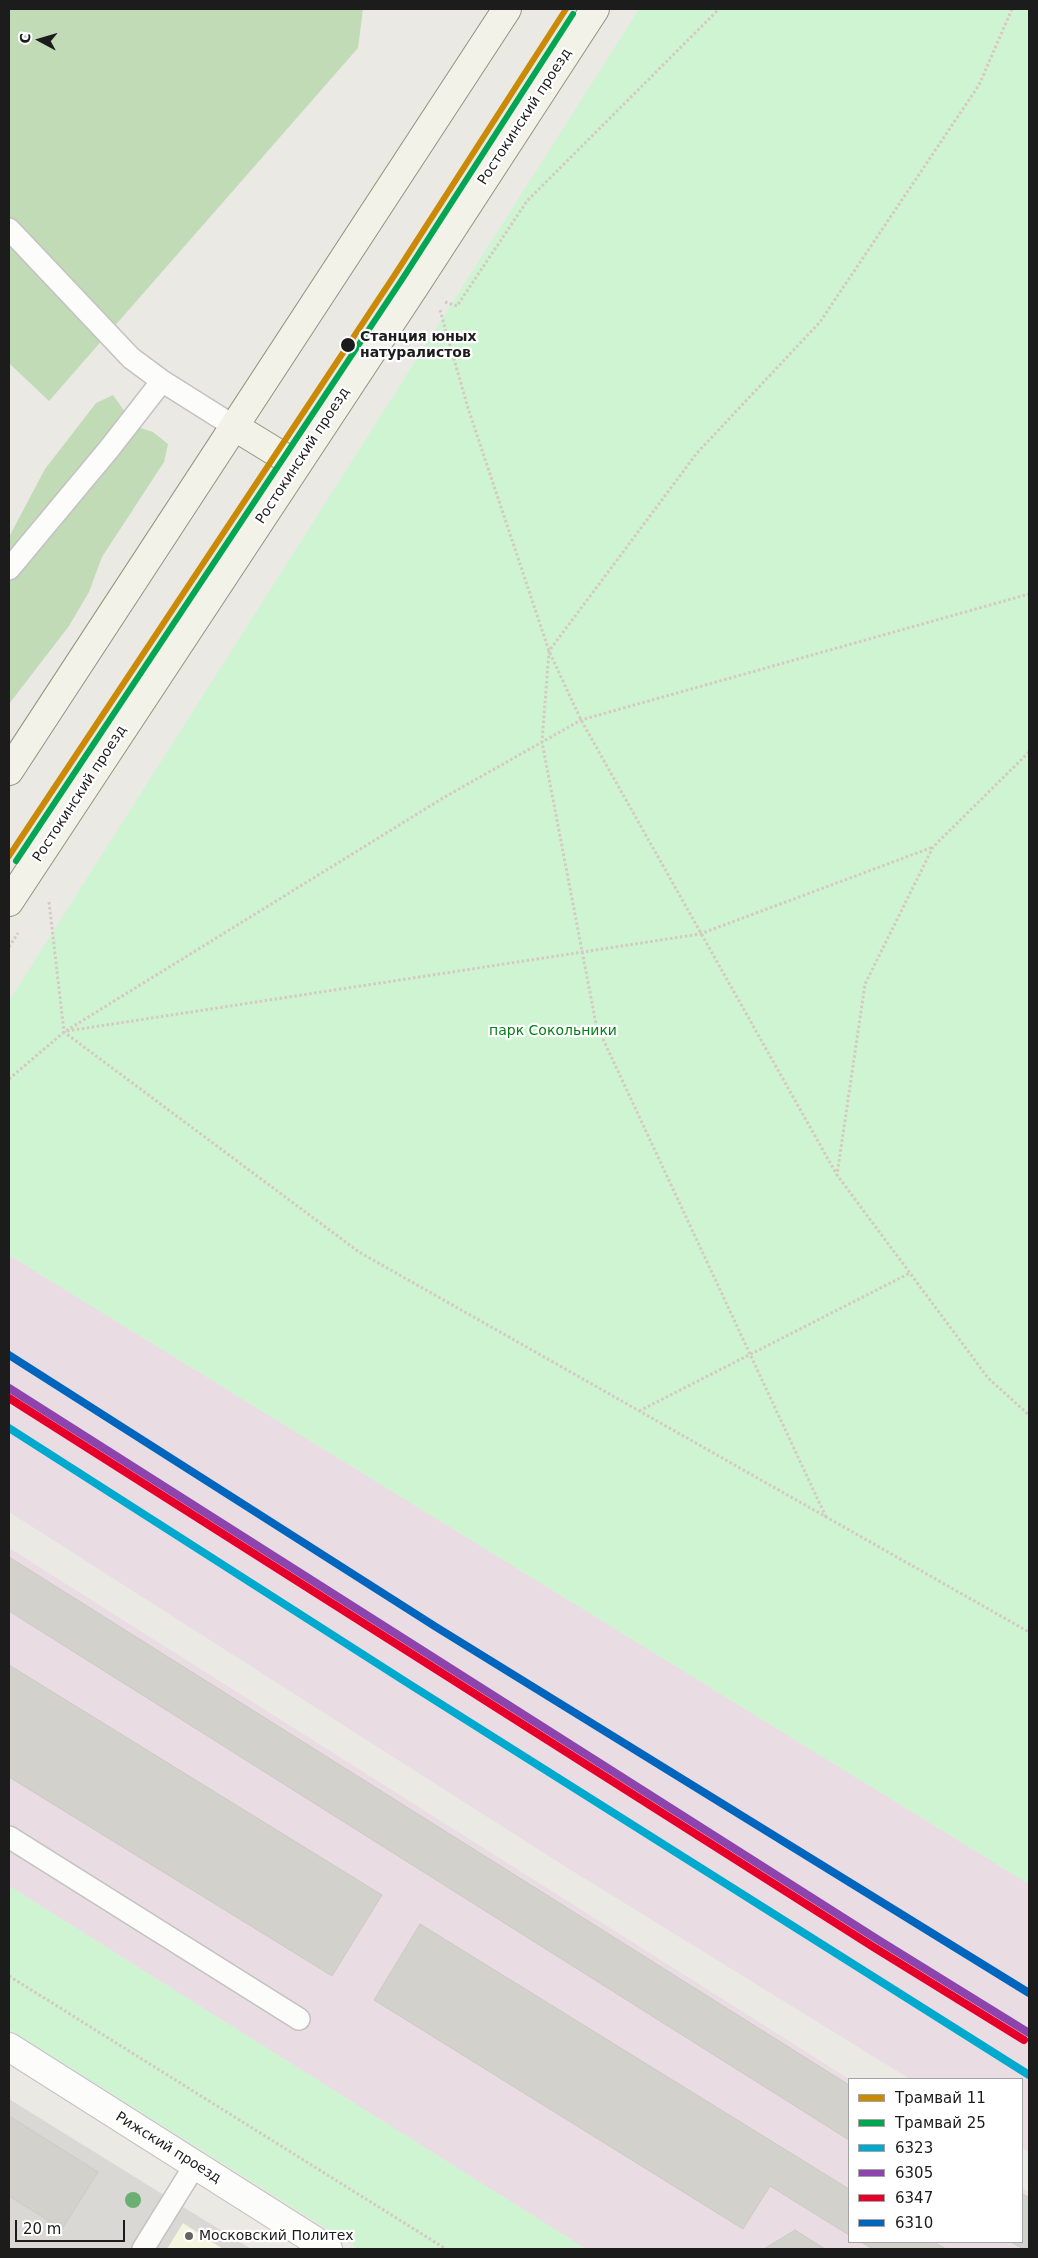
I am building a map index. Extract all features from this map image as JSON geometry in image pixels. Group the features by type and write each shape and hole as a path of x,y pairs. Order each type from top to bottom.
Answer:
{"main road":[{"path":"9,771 507,9"},
{"name":"Ростокинский проезд","path":"9,902 595,9"},
{"path":"235,427 297,465"}],"street":[{"name":"Рижский проезд","path":"9,2047 328,2249"}],"lane":[{"path":"9,229 132,358 162,381 235,427"},
{"path":"9,569 109,449 162,381"},
{"path":"9,1837 299,2019"},
{"path":"143,2249 194,2165"}],"path":[{"path":"437,300 456,306 527,201 719,9"},
{"path":"826,1517 596,1024 542,742 548,651 696,453 820,322 979,85 1012,9"},
{"path":"439,309 468,408 548,651 581,720 837,1174 988,1378 1029,1415"},
{"path":"9,1079 64,1032 443,798 581,720 1029,594"},
{"path":"837,1174 865,984 933,847 1029,752"},
{"path":"64,1032 700,934 933,847"},
{"path":"48,900 64,1032 359,1252 1029,1632"},
{"path":"638,1411 910,1273"},
{"path":"9,1976 446,2249"}],"shaded area":[{"path":"9,1255 1029,1884 1029,2153 1023,2149 1023,2078 908,2078 566,1867 9,1512"},
{"path":"9,1548 848,2078 848,2243 1023,2243 1023,2189 1029,2193 1029,2249 586,2249 9,1886"},
{"path":"9,2099 251,2249 9,2249"},
{"name":"Московский Политех","path":"183,2223 223,2249 167,2249"}],"green space":[{"path":"9,9 363,9 358,48 49,401 9,363"},
{"name":"парк Сокольники","path":"639,9 1029,9 1029,1884 9,1255 9,1001"},
{"path":"113,395 135,426 153,432 168,444 164,462 102,557 89,592 69,626 9,704 9,537 45,469 96,403"},
{"path":"9,1886 586,2249 359,2249 9,2029"}],"building":[{"path":"9,1557 848,2084 848,2139 9,1611"},
{"path":"9,1665 382,1895 332,1976 9,1777"},
{"path":"420,1924 848,2188 848,2234 770,2186 743,2229 374,2000"},
{"path":"9,2116 98,2172 62,2229 9,2196"},
{"path":"1023,2194 1029,2198 1029,2249 1023,2249 1013,2243 1023,2243"},
{"path":"795,2230 825,2249 764,2249"},
{"path":"863,2243 936,2243 946,2249 873,2249"}],"tram line":[{"name":"11","path":"9,856 396,273 566,9"},
{"name":"25","path":"16,861 403,278 573,14"}],"transit line":[{"name":"6310","path":"9,1355 436,1627 1029,1993"},
{"name":"6305","path":"9,1388 880,1941 1029,2033"},
{"name":"6347","path":"9,1398 875,1948 1024,2040"},
{"name":"6323","path":"9,1428 406,1682 1029,2075"}],"place":[{"name":"Станция юных натуралистов","path":"348,345"},
{"name":"Московский Политех","path":"189,2236"}]}
